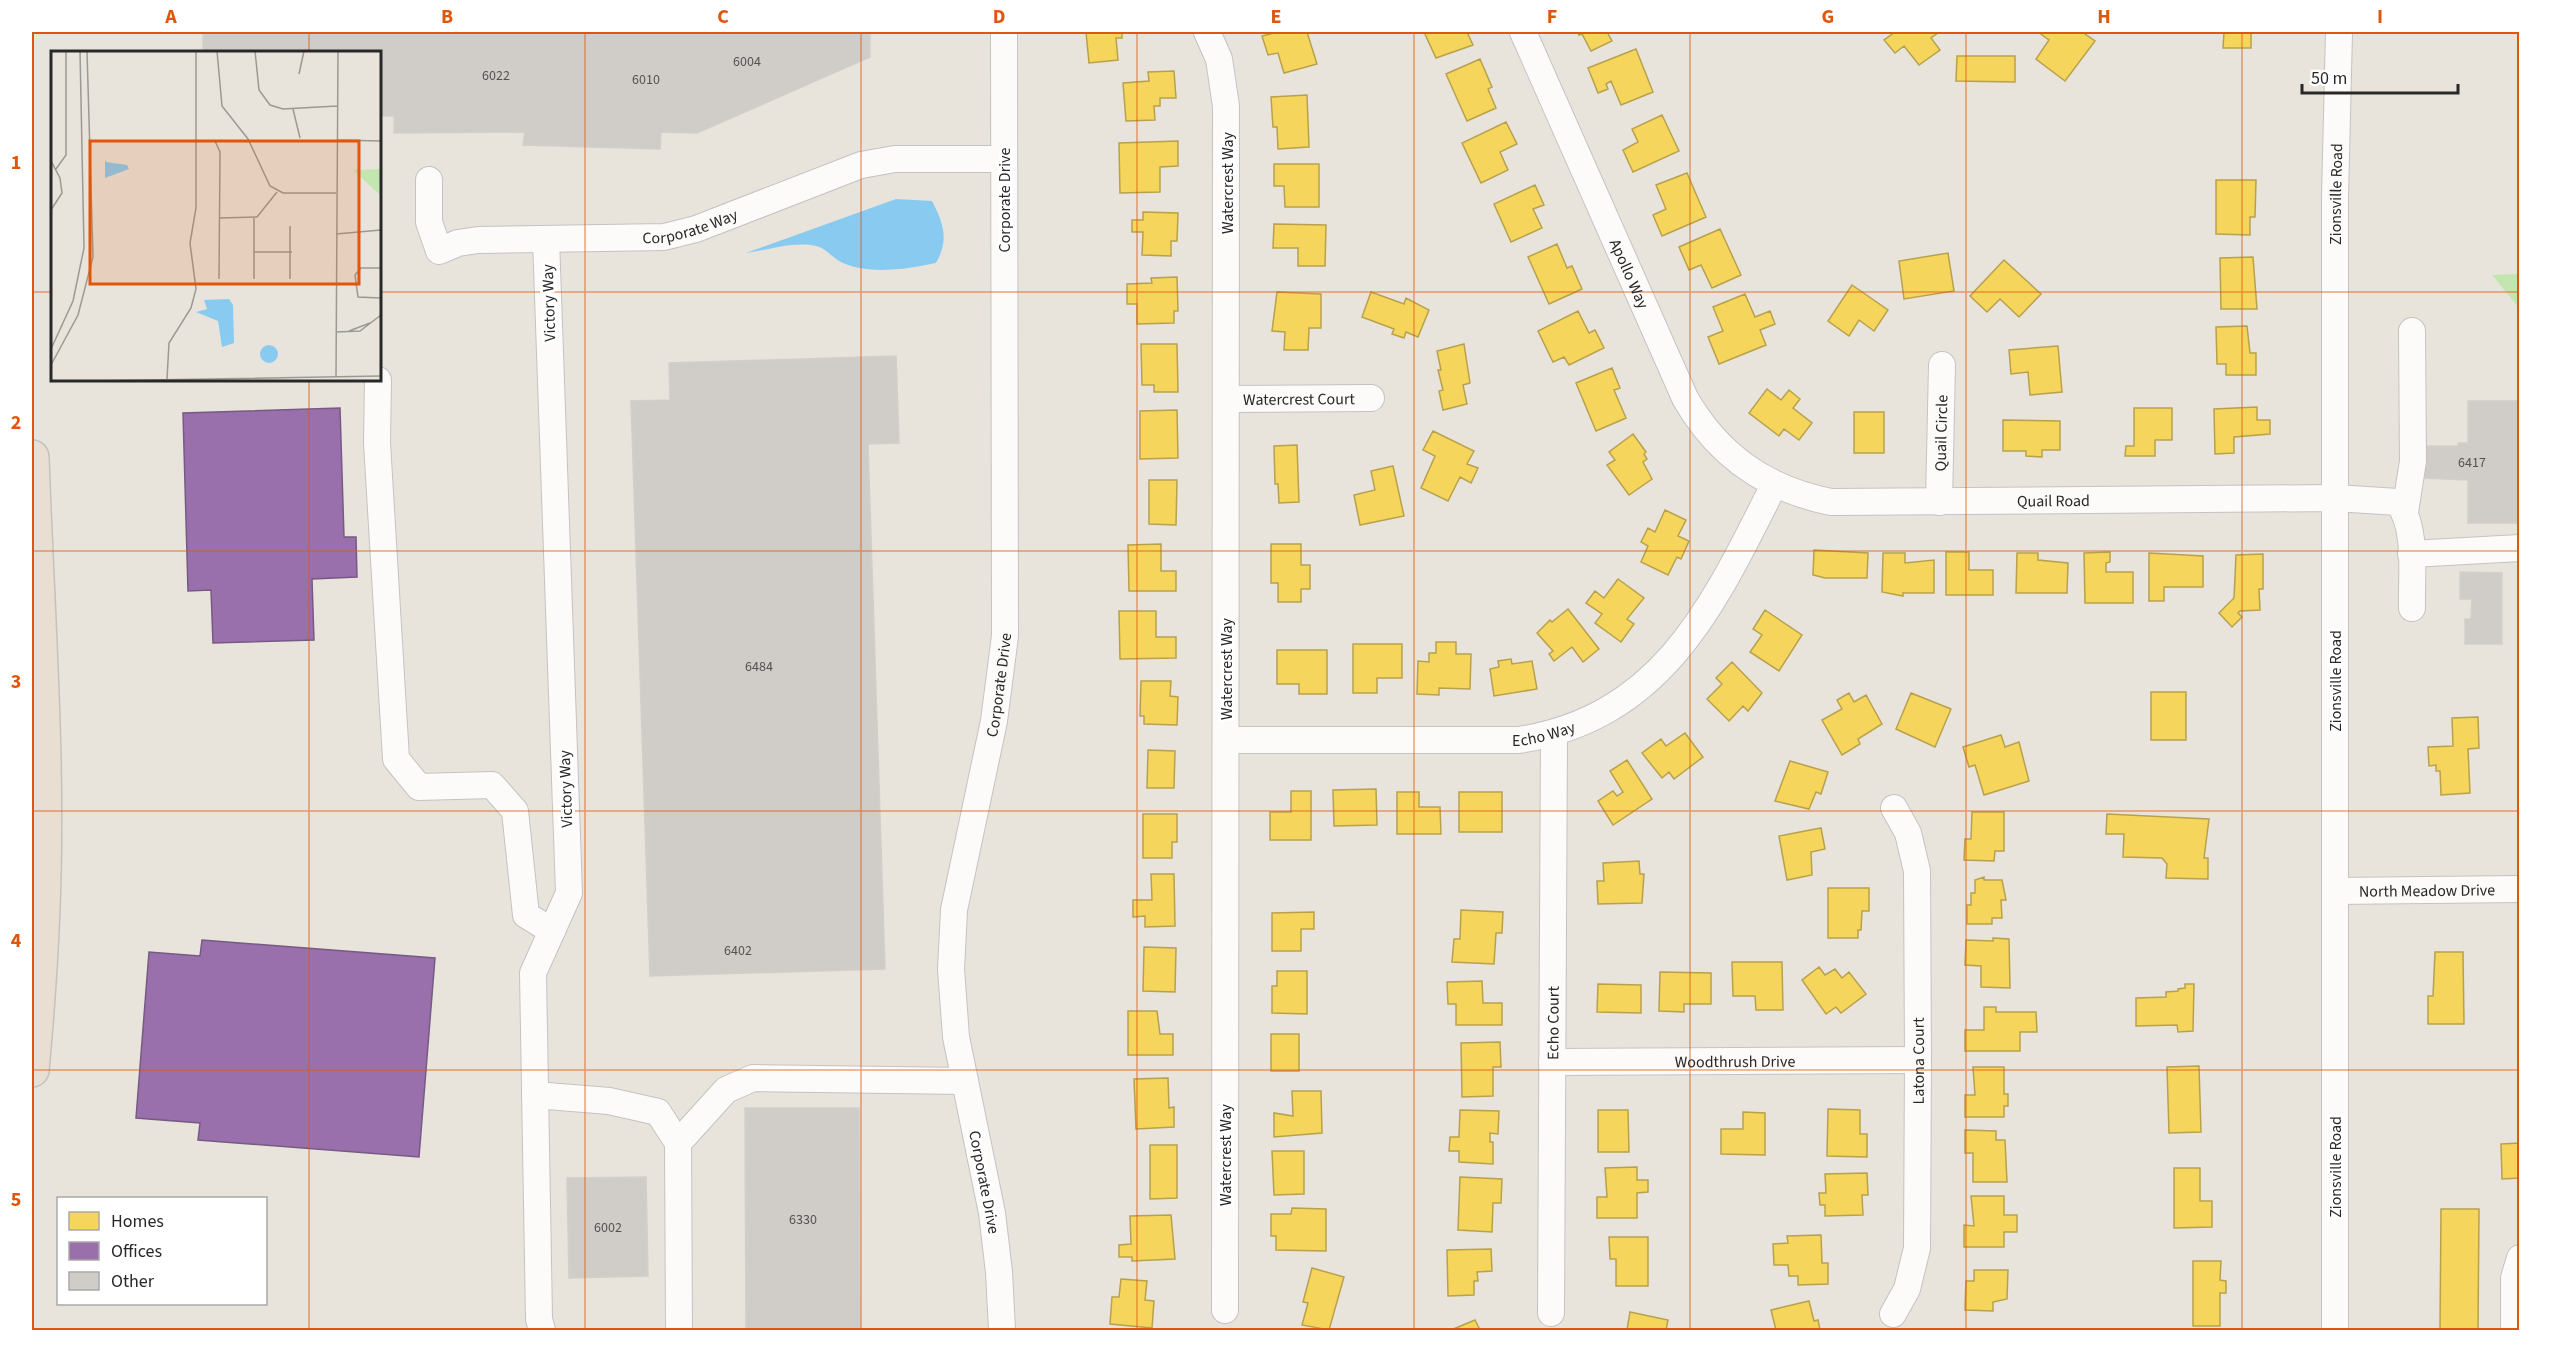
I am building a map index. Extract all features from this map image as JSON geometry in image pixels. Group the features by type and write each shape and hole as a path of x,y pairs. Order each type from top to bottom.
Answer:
{"highway":[{"path":"32,457 44,854 41,963 32,1070"}],"street":[{"name":"Corporate Drive","path":"1002,1330 1000,1282 992,1212 952,1009 951,939 958,891 994,721 1005,636 1004,32"},
{"name":"Watercrest Way","path":"1207,32 1219,59 1226,88 1225,1310"},
{"name":"Apollo Way","path":"1522,32 1685,398 1706,432 1719,446 1749,471 1774,485"},
{"name":"Zionsville Road","path":"2335,1330 2335,197 2339,32"},
{"name":"Corporate Way","path":"429,180 429,222 439,250 458,243 478,240 648,238 680,233 845,169 878,161 1004,159"},
{"name":"Victory Way","path":"542,1330 539,1319 533,974 569,893 546,239"},
{"path":"2412,331 2413,461 2405,512 2410,554 2412,608"},
{"name":"Quail Circle","path":"1939,502 1942,365"},
{"path":"378,381 377,442 396,759 419,787 492,785 515,811 526,915 552,931"},
{"name":"Watercrest Court","path":"1227,399 1371,398"},
{"name":"Quail Road","path":"1774,485 1831,502 2335,498 2398,502 2405,512"},
{"name":"Echo Way","path":"1226,740 1519,740 1554,734 1587,722 1624,699 1654,674 1689,638 1717,598 1774,485"},
{"path":"2410,554 2520,548"},
{"name":"Echo Court","path":"1551,1313 1554,734"},
{"name":"Latona Court","path":"1893,1314 1907,1289 1917,1248 1918,1060 1917,870 1908,833 1894,808"},
{"name":"North Meadow Drive","path":"2335,891 2520,889"},
{"name":"Woodthrush Drive","path":"1552,1062 1918,1060"},
{"path":"678,1143 726,1090 753,1078 965,1081"},
{"path":"535,1095 609,1101 658,1112 678,1143 679,1330"},
{"path":"2514,1330 2514,1278 2520,1258"}],"green space":[{"path":"2492,275 2520,275 2519,308"}],"water":[{"path":"896,199 932,201 940,217 944,239 936,263 901,269 865,269 843,263 820,247 808,245 790,245 746,253"}],"building: Homes":[{"path":"1086,32 1122,32 1122,38 1116,38 1118,60 1089,63"},
{"path":"1278,32 1307,32 1317,64 1284,73 1278,53 1268,55 1262,36"},
{"path":"1424,32 1467,32 1473,45 1436,58"},
{"path":"1577,32 1607,32 1612,41 1591,51 1582,34 1579,35"},
{"path":"1895,32 1937,32 1931,38 1940,50 1919,65 1904,46 1895,53 1884,40"},
{"path":"2038,32 2082,32 2095,41 2065,81 2036,59 2049,40"},
{"path":"2224,32 2254,32 2251,33 2251,48 2223,48"},
{"path":"1636,49 1653,92 1621,105 1611,81 1606,84 1608,89 1598,93 1588,68"},
{"path":"1957,56 2015,56 2015,82 1956,81"},
{"path":"1480,59 1492,87 1488,89 1496,108 1467,121 1446,74"},
{"path":"1174,71 1176,98 1160,98 1160,106 1154,106 1155,120 1126,121 1123,83 1149,81 1148,72"},
{"path":"1307,95 1309,147 1278,149 1277,127 1273,127 1271,97"},
{"path":"1662,115 1679,151 1633,172 1623,150 1638,142 1632,129"},
{"path":"1506,122 1517,144 1500,152 1508,170 1481,183 1462,143"},
{"path":"1178,141 1178,166 1160,167 1160,192 1120,193 1119,143"},
{"path":"1274,164 1319,164 1319,207 1285,207 1284,186 1274,186"},
{"path":"1687,173 1706,217 1662,236 1653,215 1666,209 1656,185"},
{"path":"2216,180 2256,180 2255,217 2250,217 2250,235 2216,234"},
{"path":"1535,185 1544,205 1533,209 1542,228 1511,242 1494,204"},
{"path":"1143,212 1178,213 1177,241 1171,241 1171,256 1142,255 1143,232 1132,232 1132,220 1143,220"},
{"path":"1274,224 1326,225 1325,266 1298,266 1298,248 1273,248"},
{"path":"1720,229 1741,275 1712,288 1701,265 1689,270 1679,247"},
{"path":"1557,244 1567,268 1572,266 1582,289 1549,304 1528,257"},
{"path":"1948,253 1954,291 1904,299 1899,261"},
{"path":"2253,257 2257,309 2221,309 2220,258"},
{"path":"2004,260 2041,294 2019,317 2000,299 1987,312 1970,296"},
{"path":"1177,277 1178,311 1174,311 1174,323 1137,324 1137,304 1127,304 1127,284 1152,283 1151,278"},
{"path":"1852,285 1888,310 1874,331 1859,320 1849,336 1828,321"},
{"path":"1277,292 1321,294 1321,328 1309,328 1308,350 1284,350 1285,332 1272,331"},
{"path":"1371,292 1404,304 1406,298 1429,310 1418,337 1406,332 1404,338 1392,334 1394,329 1362,317"},
{"path":"1745,294 1755,317 1770,311 1775,324 1760,330 1766,345 1719,364 1708,337 1723,331 1713,307"},
{"path":"1578,311 1589,333 1595,330 1604,348 1569,365 1564,357 1553,362 1538,331"},
{"path":"2247,326 2250,353 2256,353 2256,375 2226,375 2226,364 2217,364 2216,327"},
{"path":"1141,344 1177,344 1178,392 1154,392 1154,385 1142,385"},
{"path":"1464,344 1470,383 1463,385 1467,404 1443,410 1439,391 1443,390 1438,370 1441,370 1437,351"},
{"path":"2058,346 2062,392 2030,395 2028,372 2011,374 2009,350"},
{"path":"1612,368 1620,388 1614,390 1626,418 1596,431 1576,383"},
{"path":"1767,389 1781,400 1789,390 1800,399 1793,408 1812,423 1799,440 1784,429 1779,436 1749,413"},
{"path":"2257,407 2257,420 2270,420 2270,434 2234,437 2234,453 2215,454 2214,409"},
{"path":"2134,408 2172,408 2172,440 2155,440 2155,456 2125,456 2126,446 2134,446"},
{"path":"1177,410 1178,458 1140,459 1140,411"},
{"path":"1854,412 1884,412 1884,453 1854,453"},
{"path":"2003,420 2060,421 2060,450 2042,450 2042,457 2026,456 2026,451 2003,451"},
{"path":"1433,431 1474,451 1467,464 1478,468 1471,483 1460,477 1448,501 1421,488 1435,456 1423,450"},
{"path":"1633,434 1646,452 1644,454 1647,459 1643,462 1652,479 1629,495 1607,465 1615,460 1609,452"},
{"path":"1297,445 1299,502 1279,503 1278,484 1275,484 1274,446"},
{"path":"1393,466 1404,516 1360,525 1354,495 1375,490 1371,471"},
{"path":"1149,480 1177,480 1176,525 1149,524"},
{"path":"1665,510 1686,520 1678,536 1689,541 1681,559 1677,557 1668,575 1641,562 1648,546 1641,542 1648,528 1655,532"},
{"path":"1161,544 1161,571 1176,571 1176,591 1129,591 1128,545"},
{"path":"1271,544 1301,544 1301,565 1310,565 1310,589 1301,589 1301,602 1278,602 1278,583 1271,583"},
{"path":"1814,550 1868,553 1867,578 1825,578 1813,575"},
{"path":"1946,552 1969,552 1969,570 1993,570 1993,595 1946,595"},
{"path":"2110,552 2110,562 2106,563 2106,572 2133,572 2133,603 2085,603 2084,553"},
{"path":"1883,553 1905,553 1905,563 1934,560 1934,593 1903,593 1903,596 1882,592"},
{"path":"2017,553 2038,553 2038,560 2068,563 2067,593 2016,593"},
{"path":"2149,553 2203,556 2203,587 2164,587 2164,601 2149,601"},
{"path":"2263,554 2263,589 2259,589 2260,610 2240,611 2238,613 2242,617 2232,627 2219,613 2234,598 2236,555"},
{"path":"1618,579 1644,598 1627,619 1634,624 1621,642 1595,623 1602,614 1586,603 1595,591 1604,598"},
{"path":"1568,609 1599,649 1583,662 1572,647 1554,661 1549,654 1553,651 1537,633 1550,620 1552,622"},
{"path":"1765,610 1802,635 1779,671 1750,652 1762,635 1753,629"},
{"path":"1119,611 1156,611 1156,637 1176,637 1176,658 1120,659"},
{"path":"1436,642 1456,642 1456,654 1471,654 1470,689 1439,688 1439,695 1417,694 1418,661 1429,662 1429,653 1436,653"},
{"path":"1353,644 1402,644 1402,678 1377,678 1377,693 1353,693"},
{"path":"1277,650 1327,650 1327,694 1299,694 1299,684 1277,684"},
{"path":"1511,659 1512,664 1532,661 1537,689 1494,696 1490,669 1499,667 1498,661"},
{"path":"1732,662 1762,693 1748,711 1743,706 1729,721 1707,699 1722,684 1716,678"},
{"path":"1141,681 1171,681 1170,696 1178,697 1177,725 1144,724 1144,716 1140,716"},
{"path":"2151,692 2186,692 2186,740 2151,740"},
{"path":"1849,693 1854,702 1866,695 1882,724 1858,739 1860,744 1842,755 1822,720 1842,709 1837,700"},
{"path":"1911,693 1951,709 1935,747 1896,729"},
{"path":"2478,717 2479,748 2468,749 2470,793 2441,795 2440,771 2436,771 2436,765 2429,766 2428,747 2453,746 2452,718"},
{"path":"1685,733 1703,757 1674,779 1669,772 1662,778 1642,753 1661,739 1666,746"},
{"path":"2001,735 2005,747 2019,742 2029,781 1984,795 1975,765 1969,767 1963,747"},
{"path":"1148,750 1175,751 1174,788 1147,788"},
{"path":"1627,760 1652,799 1613,825 1598,801 1613,791 1617,796 1623,792 1610,771"},
{"path":"1790,761 1828,772 1821,794 1816,792 1809,809 1775,801"},
{"path":"1376,789 1377,825 1334,826 1333,790"},
{"path":"1291,791 1311,791 1311,840 1270,840 1270,812 1291,812"},
{"path":"1397,792 1419,792 1419,807 1440,807 1441,834 1397,834"},
{"path":"1459,792 1502,792 1502,832 1459,832"},
{"path":"1972,812 2004,812 2004,851 1995,851 1994,861 1964,860 1965,839 1971,839"},
{"path":"1143,814 1177,814 1177,842 1172,842 1172,858 1143,858"},
{"path":"2107,814 2209,819 2204,858 2208,858 2208,879 2166,878 2167,864 2162,858 2123,857 2124,834 2106,834"},
{"path":"1821,828 1825,849 1811,852 1812,875 1787,880 1779,836"},
{"path":"1639,861 1640,874 1644,874 1642,903 1598,904 1597,881 1604,881 1603,863"},
{"path":"1151,874 1174,874 1175,926 1145,927 1145,916 1133,917 1133,900 1152,900"},
{"path":"1984,877 1984,880 2002,880 2006,900 2001,900 2002,918 1992,918 1992,924 1967,924 1967,905 1971,905 1971,893 1975,893 1975,880"},
{"path":"1828,888 1869,888 1869,911 1862,911 1858,938 1828,938"},
{"path":"1461,910 1503,912 1502,933 1496,933 1494,964 1452,962 1454,939 1460,939"},
{"path":"1314,912 1314,929 1301,929 1301,951 1272,951 1272,913"},
{"path":"1993,938 2009,939 2010,988 1981,987 1981,966 1965,965 1966,940 1993,941"},
{"path":"1144,947 1176,948 1175,992 1143,991"},
{"path":"2435,952 2463,952 2464,1024 2428,1024 2428,996 2433,996"},
{"path":"1732,962 1782,962 1783,1010 1756,1010 1755,996 1733,996"},
{"path":"1819,967 1825,975 1835,969 1842,978 1849,972 1866,994 1841,1013 1836,1007 1826,1014 1802,980"},
{"path":"1277,971 1307,971 1307,1014 1272,1013 1272,986 1277,986"},
{"path":"1660,972 1711,973 1711,1004 1684,1004 1684,1012 1659,1011"},
{"path":"1482,981 1483,1003 1502,1003 1502,1025 1456,1025 1456,1004 1448,1004 1447,982"},
{"path":"1598,984 1641,985 1641,1013 1597,1012"},
{"path":"2185,984 2194,984 2193,1031 2178,1032 2177,1025 2136,1026 2136,998 2166,997 2166,992 2178,991 2178,989 2185,988"},
{"path":"1984,1007 1996,1007 1996,1012 2036,1012 2037,1032 2020,1032 2020,1051 1965,1051 1965,1030 1984,1030"},
{"path":"1128,1011 1157,1011 1160,1034 1173,1034 1173,1055 1128,1055"},
{"path":"1271,1034 1299,1034 1299,1071 1271,1071"},
{"path":"1500,1042 1501,1067 1493,1067 1493,1096 1462,1097 1461,1043"},
{"path":"2199,1066 2201,1132 2169,1133 2167,1067"},
{"path":"1973,1067 2004,1067 2004,1094 2008,1094 2008,1106 2004,1106 2004,1117 1965,1117 1965,1095 1975,1095"},
{"path":"1168,1078 1169,1108 1174,1107 1174,1127 1136,1129 1134,1079"},
{"path":"1292,1091 1321,1091 1322,1133 1274,1137 1274,1113 1293,1116"},
{"path":"1828,1109 1860,1110 1860,1134 1867,1134 1867,1157 1827,1156"},
{"path":"1460,1110 1499,1111 1498,1134 1490,1133 1490,1142 1493,1142 1493,1164 1459,1162 1459,1151 1449,1151 1450,1137 1459,1137"},
{"path":"1598,1110 1628,1110 1629,1152 1598,1152"},
{"path":"1743,1112 1765,1113 1765,1155 1721,1154 1721,1129 1743,1129"},
{"path":"1965,1130 1996,1131 1996,1140 2005,1140 2007,1182 1973,1182 1973,1153 1965,1153"},
{"path":"2520,1143 2520,1178 2502,1179 2501,1144"},
{"path":"1150,1145 1177,1145 1177,1198 1150,1199"},
{"path":"1272,1151 1304,1151 1304,1194 1274,1195"},
{"path":"1637,1167 1637,1180 1648,1180 1648,1192 1637,1193 1637,1218 1597,1218 1597,1197 1607,1197 1605,1168"},
{"path":"2174,1168 2200,1168 2200,1201 2212,1201 2212,1227 2174,1228"},
{"path":"1867,1173 1868,1195 1862,1195 1863,1215 1825,1216 1825,1205 1820,1205 1819,1193 1826,1193 1825,1174"},
{"path":"1460,1177 1502,1179 1501,1203 1493,1203 1492,1232 1458,1230"},
{"path":"1971,1196 2004,1196 2004,1215 2017,1215 2017,1232 2004,1232 2004,1247 1964,1247 1964,1225 1974,1226"},
{"path":"1292,1208 1326,1209 1326,1251 1276,1250 1276,1236 1271,1236 1271,1214 1291,1214"},
{"path":"2441,1209 2479,1209 2478,1330 2440,1330"},
{"path":"1171,1215 1175,1259 1132,1261 1132,1257 1119,1257 1119,1245 1131,1244 1130,1216"},
{"path":"1821,1235 1822,1263 1828,1263 1828,1284 1798,1285 1798,1276 1789,1276 1788,1265 1774,1265 1773,1244 1788,1243 1787,1236"},
{"path":"1609,1237 1648,1237 1648,1286 1616,1286 1616,1259 1610,1259"},
{"path":"1491,1249 1492,1271 1477,1272 1478,1281 1474,1281 1474,1295 1448,1296 1447,1250"},
{"path":"2193,1261 2221,1261 2220,1280 2226,1281 2226,1293 2220,1293 2220,1326 2193,1326"},
{"path":"1312,1268 1344,1277 1329,1330 1302,1325 1308,1303 1303,1302"},
{"path":"1974,1270 2008,1270 2007,1299 1993,1302 1993,1311 1965,1310 1966,1281 1974,1281"},
{"path":"1121,1279 1147,1281 1145,1300 1154,1301 1152,1328 1110,1324 1112,1297 1119,1297"},
{"path":"1809,1301 1814,1321 1818,1320 1820,1330 1776,1330 1771,1310"},
{"path":"1630,1312 1668,1320 1666,1330 1627,1330"},
{"path":"1475,1320 1480,1330 1451,1330"}],"building: Offices":[{"path":"340,408 344,537 356,537 357,577 312,579 314,640 213,643 211,590 188,591 183,413"},
{"path":"202,940 435,958 419,1157 198,1140 200,1123 136,1118 149,952 200,956"}],"building: Other":[{"path":"203,32 870,32 870,57 697,133 661,132 660,149 523,145 525,132 394,133 394,116 381,116 381,51 203,51"},
{"path":"896,356 899,443 868,444 885,969 650,976 631,401 670,400 669,363"},
{"path":"2468,401 2520,401 2520,523 2468,523 2468,480 2425,478 2425,446 2458,446 2458,443 2468,443"},
{"path":"2460,572 2502,573 2502,644 2465,644 2465,619 2471,619 2472,599 2460,599"},
{"path":"745,1108 859,1108 860,1330 746,1330"},
{"path":"646,1177 648,1276 569,1278 567,1178"}]}
